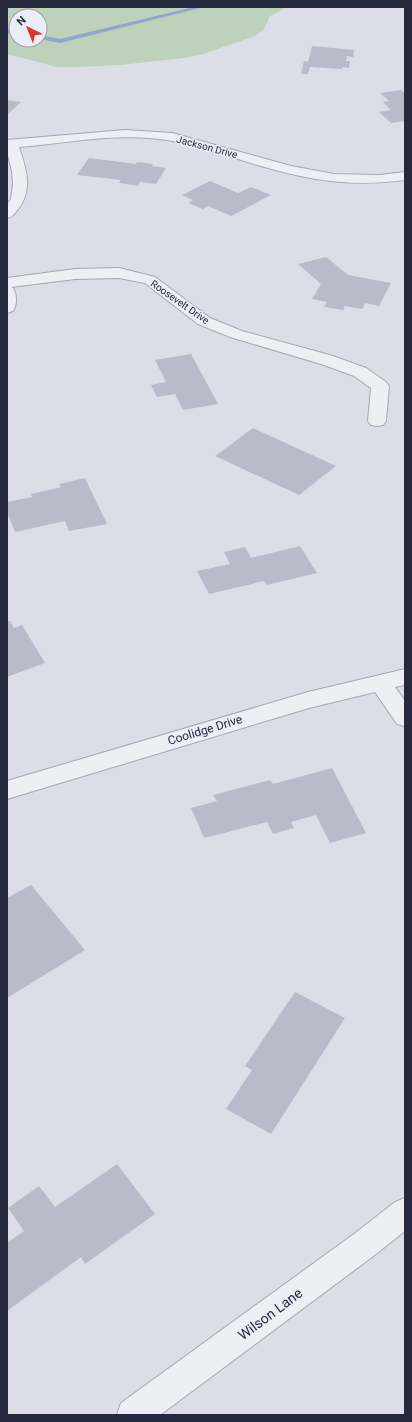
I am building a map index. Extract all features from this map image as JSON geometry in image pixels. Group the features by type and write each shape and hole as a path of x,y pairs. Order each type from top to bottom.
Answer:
{"street":[{"name":"Jackson Drive","path":"9,144 112,134 152,135 189,141 317,177 362,180 405,176"},
{"path":"7,214 18,198 20,190 17,163 9,144"},
{"name":"Roosevelt Drive","path":"7,283 75,274 119,272 150,280 204,321 236,334 327,360 360,372 380,386 377,421"},
{"path":"7,291 7,308"},
{"name":"Coolidge Drive","path":"7,790 308,700 405,677"},
{"path":"380,682 405,718"},
{"name":"Wilson Lane","path":"133,1415 405,1212"}],"green space":[{"path":"7,7 287,7 270,16 264,29 255,36 203,54 184,58 120,65 57,67 7,54"}],"building":[{"path":"312,46 354,50 353,57 347,56 346,61 350,61 349,68 310,67 308,74 301,74 304,61 308,62"},
{"path":"401,90 405,93 405,121 391,123 379,112 391,110 383,102 389,101 380,93"},
{"path":"7,100 21,102 7,115"},
{"path":"89,158 136,164 137,162 153,164 152,166 166,168 156,184 140,182 138,186 119,183 121,180 77,175"},
{"path":"210,181 238,193 251,187 271,195 231,216 208,206 203,209 188,203 193,200 182,195"},
{"path":"326,257 348,275 391,283 379,306 365,303 362,309 345,306 343,310 324,307 327,302 312,299 321,284 298,264"},
{"path":"191,354 218,404 183,410 175,394 157,397 151,385 166,382 155,360"},
{"path":"253,428 336,466 299,495 215,456"},
{"path":"85,478 107,524 69,531 65,521 15,532 7,512 7,502 32,497 31,494 61,487 59,484"},
{"path":"300,546 317,573 267,585 264,581 209,594 197,571 230,564 224,552 245,547 251,558"},
{"path":"7,621 10,621 14,628 22,625 45,663 7,677"},
{"path":"332,768 366,833 330,843 316,815 291,822 294,828 273,834 267,822 204,838 191,808 217,801 213,795 270,780 273,784"},
{"path":"31,885 85,950 7,998 7,898"},
{"path":"295,992 345,1018 271,1134 226,1109 252,1070 245,1066"},
{"path":"117,1164 155,1214 85,1264 81,1257 7,1311 7,1243 24,1231 8,1208 39,1186 55,1207"}],"waterway":[{"path":"48,39 60,41 201,7"}]}
